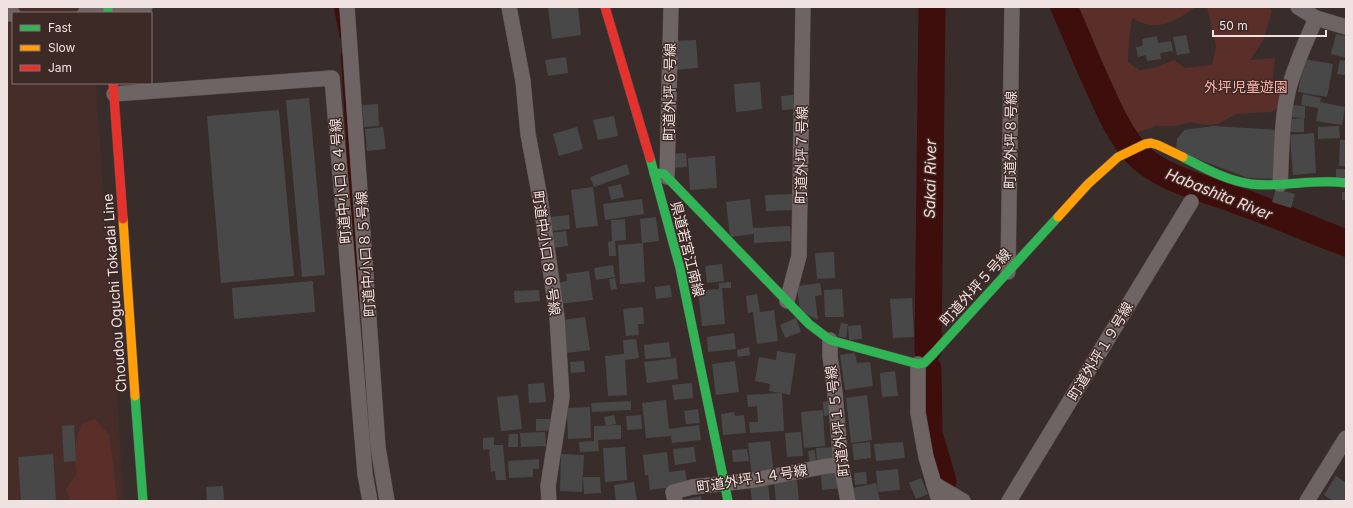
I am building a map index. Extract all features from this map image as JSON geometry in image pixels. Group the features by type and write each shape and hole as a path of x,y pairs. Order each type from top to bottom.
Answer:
{"street":[{"path":"93,12 145,7"},
{"name":"町道中小口８５号線","path":"347,7 378,447 387,501"},
{"name":"町道中小口８６号線","path":"509,7 522,81 528,134 540,198 557,317 562,397 548,486 549,501"},
{"name":"県道若宮江南線","path":"605,7 661,175 728,501"},
{"name":"町道外坪６号線","path":"661,175 671,7"},
{"name":"町道外坪７号線","path":"787,301 799,256 803,7"},
{"name":"町道外坪８号線","path":"1008,272 1012,7"},
{"path":"1298,7 1316,18 1346,26"},
{"path":"1280,184 1284,117 1288,92 1296,64 1316,18"},
{"name":"町道中小口８４号線","path":"114,88 332,78 365,474 370,501"},
{"name":"Choudou Oguchi Tokadai Line","path":"114,88 142,501"},
{"name":"町道外坪５号線","path":"921,363 933,354 1088,184 1118,157 1145,144 1151,143 1158,145 1230,179 1251,184 1334,181 1346,183"},
{"path":"661,175 809,324 830,340 921,363 918,413 926,457 945,493"},
{"name":"町道外坪１９号線","path":"1009,501 1191,202"},
{"name":"町道外坪１５号線","path":"830,340 830,356 835,392 841,465 848,501"},
{"path":"1307,501 1346,438"},
{"name":"町道外坪１４号線","path":"675,501 673,492 692,487 755,480 827,466 841,465"}],"shaded area":[{"path":"7,7 90,7 91,12 12,12 12,84 96,84 124,501 7,501"}],"green space":[{"name":"外坪児童遊園","path":"1055,7 1195,7 1177,19 1165,24 1144,24 1132,18 1128,62 1139,70 1155,68 1174,60 1185,68 1212,65 1216,47 1207,7 1268,7 1272,11 1263,41 1250,60 1275,58 1271,93 1284,93 1282,103 1272,112 1236,114 1218,124 1206,125 1191,122 1175,126 1156,126 1139,132 1120,135 1106,118 1090,83 1075,56 1066,30"},
{"path":"95,419 109,435 117,501 70,501 66,489 77,474 75,448 77,437 82,423"}],"building":[{"path":"548,7 578,7 581,35 552,39"},
{"path":"1336,34 1346,36 1346,58 1331,54"},
{"path":"1186,35 1190,53 1177,55 1173,37"},
{"path":"1157,36 1158,43 1171,41 1173,51 1160,53 1161,59 1147,61 1146,55 1138,57 1136,47 1143,46 1142,39"},
{"path":"696,40 698,68 675,70 673,41"},
{"path":"566,57 568,73 548,76 545,60"},
{"path":"1304,59 1333,64 1327,97 1298,92"},
{"path":"1340,60 1346,61 1346,75 1337,74"},
{"path":"760,82 762,109 736,112 734,84"},
{"path":"1303,94 1321,98 1320,102 1345,107 1342,125 1316,121 1318,108 1301,105"},
{"path":"793,95 794,109 782,110 781,96"},
{"path":"309,98 325,275 302,277 286,100"},
{"path":"378,104 379,126 364,127 362,105"},
{"path":"1289,105 1305,106 1305,118 1289,117"},
{"path":"279,110 294,276 221,283 207,116"},
{"path":"614,116 618,136 598,140 593,120"},
{"path":"1304,118 1304,132 1289,132 1288,119"},
{"path":"1213,126 1280,130 1277,179 1248,178 1176,151 1177,139 1184,130"},
{"path":"1339,126 1340,138 1318,139 1318,127"},
{"path":"383,127 386,149 367,151 365,129"},
{"path":"577,127 583,149 559,156 553,134"},
{"path":"1314,133 1316,173 1293,175 1290,135"},
{"path":"1340,140 1346,140 1346,166 1339,166"},
{"path":"686,153 687,167 671,168 670,154"},
{"path":"715,156 717,188 690,190 688,158"},
{"path":"627,164 630,174 594,187 590,177"},
{"path":"1336,169 1346,169 1346,179 1336,179"},
{"path":"621,184 624,197 611,200 608,187"},
{"path":"593,187 598,226 576,228 571,190"},
{"path":"1276,189 1295,194 1291,208 1272,202"},
{"path":"1342,192 1346,192 1346,200 1342,200"},
{"path":"794,194 795,210 766,211 765,195"},
{"path":"642,199 644,214 605,220 603,204"},
{"path":"750,199 753,228 790,226 791,241 754,243 754,234 730,237 726,202"},
{"path":"569,215 570,229 552,231 550,217"},
{"path":"656,217 659,241 642,243 640,219"},
{"path":"625,219 626,240 615,241 616,256 609,256 608,242 612,241 611,220"},
{"path":"566,231 568,246 552,248 550,233"},
{"path":"643,243 645,282 620,284 618,245"},
{"path":"834,252 835,278 817,279 815,253"},
{"path":"722,264 724,281 707,283 705,266"},
{"path":"613,265 615,277 596,280 594,268"},
{"path":"589,271 593,300 559,304 557,283 567,281 566,274"},
{"path":"615,278 617,289 611,290 609,279"},
{"path":"313,281 315,312 234,319 232,288"},
{"path":"731,282 731,288 722,288 725,324 702,326 698,291 719,289 719,283"},
{"path":"820,283 822,295 815,296 818,320 800,311 797,286"},
{"path":"670,285 672,297 656,299 655,287"},
{"path":"842,289 844,317 825,317 824,290"},
{"path":"539,290 540,301 515,303 514,291"},
{"path":"757,294 760,312 774,310 778,341 757,344 753,312 748,313 746,296"},
{"path":"912,298 914,337 893,338 890,299"},
{"path":"643,307 644,324 638,324 639,335 626,336 623,309"},
{"path":"585,317 590,350 567,353 562,320"},
{"path":"796,318 801,332 785,338 780,325"},
{"path":"841,323 848,324 846,338 838,336"},
{"path":"861,325 862,339 849,340 848,326"},
{"path":"734,333 736,349 708,352 707,337"},
{"path":"636,339 639,358 625,360 627,395 608,396 605,356 624,354 623,340"},
{"path":"669,342 671,357 645,359 644,345"},
{"path":"749,347 750,355 738,357 737,350"},
{"path":"777,351 796,354 790,395 782,393 784,431 750,433 749,422 758,422 757,406 748,407 747,395 781,393 769,391 770,384 755,381 759,357 776,360"},
{"path":"855,353 857,363 870,362 873,386 845,390 840,355"},
{"path":"676,358 678,379 647,383 644,362"},
{"path":"584,361 585,372 571,373 570,362"},
{"path":"735,361 739,392 716,395 712,364"},
{"path":"895,371 898,396 882,397 880,373"},
{"path":"544,383 546,402 529,403 528,384"},
{"path":"692,383 693,398 674,400 672,385"},
{"path":"518,395 522,429 501,431 497,397"},
{"path":"867,395 872,440 851,443 846,398"},
{"path":"666,400 669,429 699,425 701,440 672,443 671,436 646,438 642,403"},
{"path":"834,400 835,414 824,416 823,402"},
{"path":"631,401 631,410 592,412 591,403"},
{"path":"590,407 591,438 568,439 567,408"},
{"path":"698,409 700,423 686,424 684,411"},
{"path":"823,410 825,446 804,448 801,412"},
{"path":"734,412 735,416 744,415 746,433 723,435 721,414"},
{"path":"614,415 616,424 606,426 604,417"},
{"path":"641,415 642,429 627,430 626,416"},
{"path":"536,419 554,419 555,430 536,431"},
{"path":"74,425 76,461 64,462 62,426"},
{"path":"621,425 621,439 598,440 599,451 580,452 579,442 594,441 594,426"},
{"path":"545,432 546,446 521,447 520,433"},
{"path":"801,432 803,456 787,457 785,433"},
{"path":"509,434 518,434 518,447 508,447"},
{"path":"494,437 494,445 503,445 506,480 496,480 495,471 491,472 489,449 483,450 483,438"},
{"path":"770,441 774,474 752,477 748,443"},
{"path":"870,442 871,458 854,460 852,444"},
{"path":"903,442 905,458 876,461 874,444"},
{"path":"625,447 627,480 605,482 603,448"},
{"path":"694,447 696,462 675,465 673,449"},
{"path":"835,447 837,462 817,464 816,448"},
{"path":"747,449 749,461 733,462 732,450"},
{"path":"815,450 816,464 810,464 808,451"},
{"path":"667,452 669,472 685,470 688,487 650,490 648,475 645,475 643,455"},
{"path":"53,454 56,501 21,501 18,457"},
{"path":"561,454 584,455 582,492 560,491"},
{"path":"539,459 539,469 533,469 533,477 509,478 508,461"},
{"path":"898,469 900,490 878,492 876,471"},
{"path":"841,470 843,488 822,490 821,473"},
{"path":"866,472 867,484 855,485 854,473"},
{"path":"1336,476 1346,483 1346,501 1333,501 1324,495"},
{"path":"583,477 600,477 601,493 584,494"},
{"path":"921,478 928,494 916,499 909,483"},
{"path":"797,480 799,501 776,501 774,483"},
{"path":"634,482 637,501 616,501 614,485"},
{"path":"876,483 880,501 856,501 853,488"},
{"path":"768,484 770,501 752,501 750,486"},
{"path":"223,486 224,501 207,501 206,487"},
{"path":"701,496 702,501 682,501 682,500"}],"waterway":[{"path":"336,7 342,37"},
{"name":"Sakai River","path":"928,350 932,7"},
{"name":"Habashita River","path":"1064,7 1109,110 1131,147 1147,163 1158,170 1184,182 1250,205 1346,243"},
{"path":"343,54 358,300"},
{"name":"Sakai River","path":"928,369 929,434 943,481"}],"traffic: fast":[{"path":"108,7 108,12"},
{"path":"1183,157 1224,177 1251,184 1275,185 1322,182 1346,183"},
{"path":"650,158 680,268 728,501"},
{"path":"654,173 664,174 809,324 830,340 918,364 924,363 933,354 1058,217"},
{"path":"135,396 143,501"}],"traffic: slow":[{"path":"1058,217 1088,184 1118,157 1145,144 1151,143 1158,145 1183,157"},
{"path":"123,219 135,396"}],"traffic: jam":[{"path":"605,7 650,158"},
{"path":"113,84 123,219"}]}
